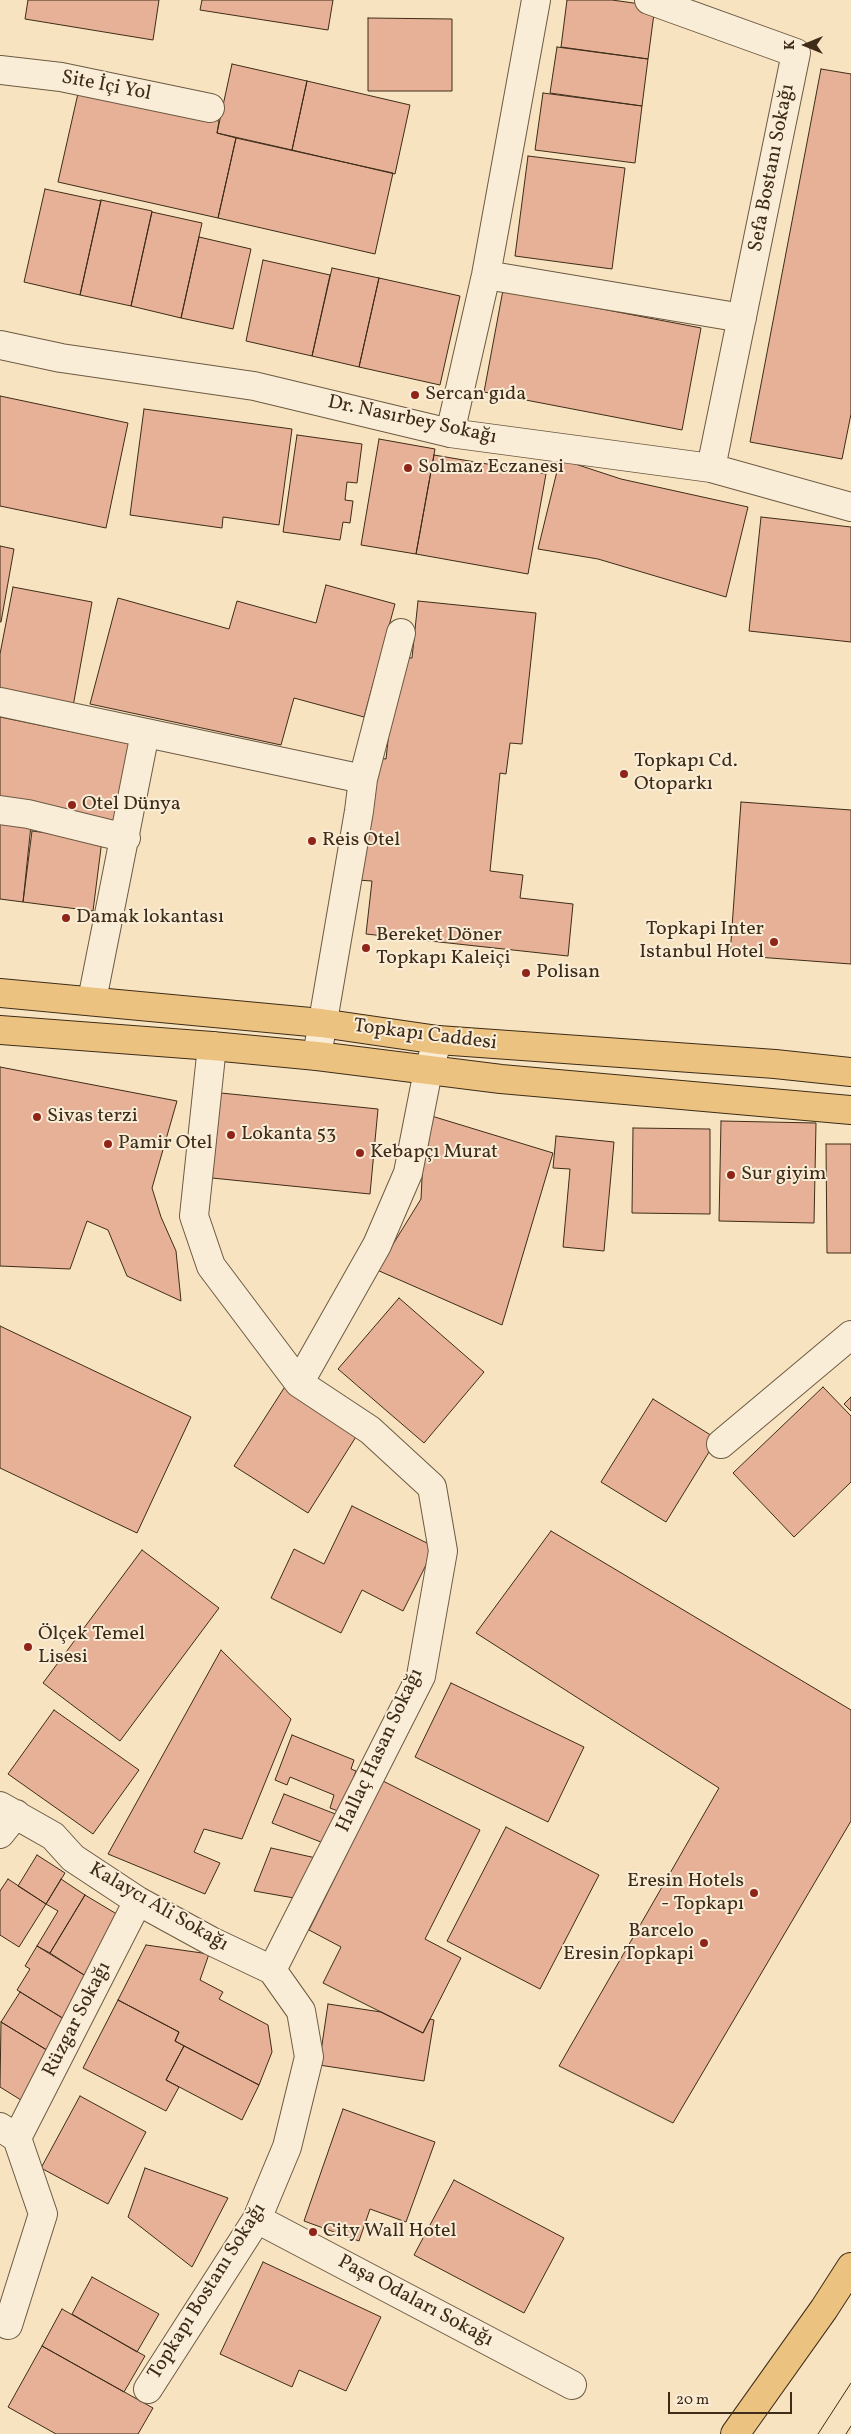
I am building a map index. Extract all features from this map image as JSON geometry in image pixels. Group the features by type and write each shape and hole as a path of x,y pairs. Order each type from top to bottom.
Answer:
{"main road":[{"name":"Topkapı Caddesi","path":"0,993 321,1022 438,1040 775,1064 851,1072"},
{"name":"Topkapı Caddesi","path":"0,1030 212,1046 317,1056 428,1071 851,1110"},
{"path":"735,2434 824,2309 851,2267"}],"street":[{"path":"450,433 486,276 536,0"},
{"name":"Sefa Bostanı Sokağı","path":"649,0 796,53 711,468"},
{"name":"Site İçi Yol","path":"0,70 61,77 210,108"},
{"path":"486,276 742,318"},
{"name":"Dr. Nasırbey Sokağı","path":"0,344 61,358 254,386 450,433 711,468 851,508"},
{"path":"317,1056 321,1022 359,812 363,778 401,633"},
{"path":"0,702 363,778"},
{"path":"92,1000 146,733"},
{"path":"0,810 28,814 126,838"},
{"path":"299,1383 377,1245 408,1173 428,1071 438,1040"},
{"name":"Hallaç Hasan Sokağı","path":"212,1046 194,1216 211,1266 299,1383 370,1430 432,1487 443,1551 421,1676 272,1970"},
{"path":"721,1444 851,1335"},
{"name":"Kalaycı Ali Sokağı","path":"5,1818 53,1836 73,1858 138,1901 211,1942 272,1970"},
{"name":"Rüzgar Sokağı","path":"9,2132 138,1901"},
{"name":"Topkapı Bostanı Sokağı","path":"148,2389 257,2219 287,2147 309,2058 301,2011 272,1970"},
{"path":"8,2325 43,2214 9,2132"},
{"name":"Paşa Odaları Sokağı","path":"257,2219 572,2385"}],"building":[{"path":"28,0 159,0 153,40 25,19"},
{"path":"202,0 333,0 328,30 200,10"},
{"path":"567,0 612,0 655,6 648,59 561,47"},
{"path":"368,18 452,19 452,91 368,91"},
{"path":"557,47 648,59 642,106 550,93"},
{"path":"232,64 307,81 292,150 217,133"},
{"path":"821,69 851,74 851,414 842,459 750,442"},
{"path":"307,81 410,105 395,174 292,150"},
{"path":"79,89 219,121 217,133 236,138 218,218 58,182"},
{"path":"543,93 642,106 635,163 535,150"},
{"path":"236,138 393,173 375,254 218,218"},
{"path":"528,156 625,168 612,269 515,256"},
{"path":"45,189 101,201 80,295 24,282"},
{"path":"101,200 152,211 131,306 80,295"},
{"path":"152,212 202,223 181,318 131,306"},
{"path":"199,237 251,249 233,329 181,318"},
{"path":"263,260 330,275 312,356 246,341"},
{"path":"332,268 379,278 359,367 312,356"},
{"path":"379,278 460,296 440,385 359,367"},
{"path":"503,290 701,328 682,430 484,392"},
{"path":"0,396 128,423 106,528 0,506"},
{"path":"144,409 292,429 279,525 223,517 222,528 130,515"},
{"path":"297,435 362,444 357,483 347,482 345,500 353,501 350,523 343,522 340,540 283,532"},
{"path":"379,439 435,449 416,554 361,545"},
{"path":"434,455 546,474 528,574 416,554"},
{"path":"560,459 621,479 748,507 726,597 598,559 538,549"},
{"path":"761,517 851,527 851,642 749,631"},
{"path":"0,546 14,549 1,622 0,622"},
{"path":"326,585 395,604 364,717 294,698 281,745 90,704 118,598 229,629 237,601 316,623"},
{"path":"13,587 92,602 72,712 0,699 0,654"},
{"path":"418,601 536,613 522,744 510,743 506,774 500,773 490,871 523,875 520,898 573,904 568,956 366,934 372,881 357,880 370,757 386,759 397,657 412,658"},
{"path":"0,717 131,744 115,822 0,799"},
{"path":"741,802 851,810 851,964 730,955"},
{"path":"0,821 31,825 23,902 0,899"},
{"path":"32,831 102,840 93,911 23,902"},
{"path":"0,1067 177,1101 152,1188 161,1217 176,1251 181,1301 127,1276 108,1230 87,1221 70,1269 0,1266"},
{"path":"221,1093 378,1109 370,1194 212,1178"},
{"path":"425,1114 553,1153 502,1325 377,1270 421,1199"},
{"path":"721,1121 816,1123 814,1223 719,1221"},
{"path":"633,1128 710,1129 710,1214 632,1213"},
{"path":"556,1136 614,1142 604,1251 563,1247 570,1169 553,1168"},
{"path":"826,1144 851,1144 851,1253 827,1253"},
{"path":"399,1298 484,1372 424,1443 338,1369"},
{"path":"0,1326 191,1417 137,1533 0,1468"},
{"path":"286,1385 359,1432 308,1513 234,1466"},
{"path":"823,1387 851,1416 851,1482 794,1537 733,1473"},
{"path":"851,1397 851,1411 844,1404"},
{"path":"653,1399 717,1439 666,1522 601,1482"},
{"path":"352,1506 435,1547 403,1611 362,1590 341,1633 271,1598 294,1549 324,1564"},
{"name":"Barcelo Eresin Topkapi","path":"551,1531 851,1710 851,1821 673,2123 559,2066 719,1788 476,1633"},
{"path":"142,1550 219,1608 120,1741 43,1683"},
{"path":"221,1650 291,1719 242,1839 204,1829 194,1852 220,1863 205,1894 108,1854"},
{"path":"451,1683 584,1747 548,1822 415,1757"},
{"path":"54,1710 139,1770 93,1834 8,1774"},
{"path":"292,1735 354,1760 351,1769 356,1771 348,1792 346,1814 330,1808 334,1795 290,1777 287,1785 275,1780"},
{"path":"383,1781 480,1830 425,1939 461,1958 423,2033 323,1983 341,1947 309,1930"},
{"path":"284,1794 338,1815 326,1844 272,1823"},
{"path":"506,1827 599,1875 540,1989 447,1941"},
{"path":"271,1848 316,1858 294,1898 254,1891"},
{"path":"37,1855 65,1873 46,1904 18,1886"},
{"path":"8,1879 46,1904 19,1947 0,1935 0,1891"},
{"path":"61,1879 85,1895 50,1953 37,1946 58,1911 46,1904"},
{"path":"85,1895 120,1916 84,1975 50,1953"},
{"path":"146,1945 209,1954 200,1980 223,1992 219,1999 268,2025 272,2052 259,2085 175,2041 179,2032 118,2000"},
{"path":"37,1946 94,1981 69,2022 17,1990 30,1969 25,1966"},
{"path":"20,1992 69,2022 50,2052 1,2022"},
{"path":"118,2000 179,2032 175,2041 184,2046 166,2080 179,2087 166,2111 83,2068"},
{"path":"328,2004 381,2012 423,2033 430,2019 434,2020 424,2081 319,2065"},
{"path":"1,2022 50,2052 21,2100 0,2087"},
{"path":"184,2046 259,2085 242,2120 166,2080"},
{"path":"80,2096 146,2132 108,2204 41,2168"},
{"path":"343,2109 435,2142 406,2222 370,2209 359,2241 304,2221"},
{"path":"145,2168 228,2198 192,2267 128,2217"},
{"path":"454,2180 564,2238 524,2313 414,2255"},
{"path":"263,2262 381,2317 346,2391 299,2370 292,2387 220,2354"},
{"path":"92,2277 159,2314 137,2352 72,2314"},
{"path":"62,2309 145,2356 124,2392 42,2346"},
{"path":"42,2346 153,2408 138,2434 56,2434 8,2407"}],"tram line":[{"path":"818,2434 851,2383"},
{"path":"846,2434 851,2426"}],"place":[{"name":"Sercan gıda","path":"415,395"},
{"name":"Solmaz Eczanesi","path":"408,468"},
{"name":"Topkapı Cd. Otoparkı","path":"624,774"},
{"name":"Otel Dünya","path":"72,805"},
{"name":"Reis Otel","path":"312,841"},
{"name":"Damak lokantası","path":"66,918"},
{"name":"Topkapi Inter Istanbul Hotel","path":"774,942"},
{"name":"Bereket Döner Topkapı Kaleiçi","path":"366,948"},
{"name":"Polisan","path":"526,973"},
{"name":"Sivas terzi","path":"37,1117"},
{"name":"Lokanta 53","path":"231,1135"},
{"name":"Pamir Otel","path":"108,1144"},
{"name":"Kebapçı Murat","path":"360,1153"},
{"name":"Sur giyim","path":"731,1175"},
{"name":"Ölçek Temel Lisesi","path":"28,1647"},
{"name":"Eresin Hotels - Topkapı","path":"754,1893"},
{"name":"Barcelo Eresin Topkapi","path":"704,1943"},
{"name":"City Wall Hotel","path":"313,2232"}]}
